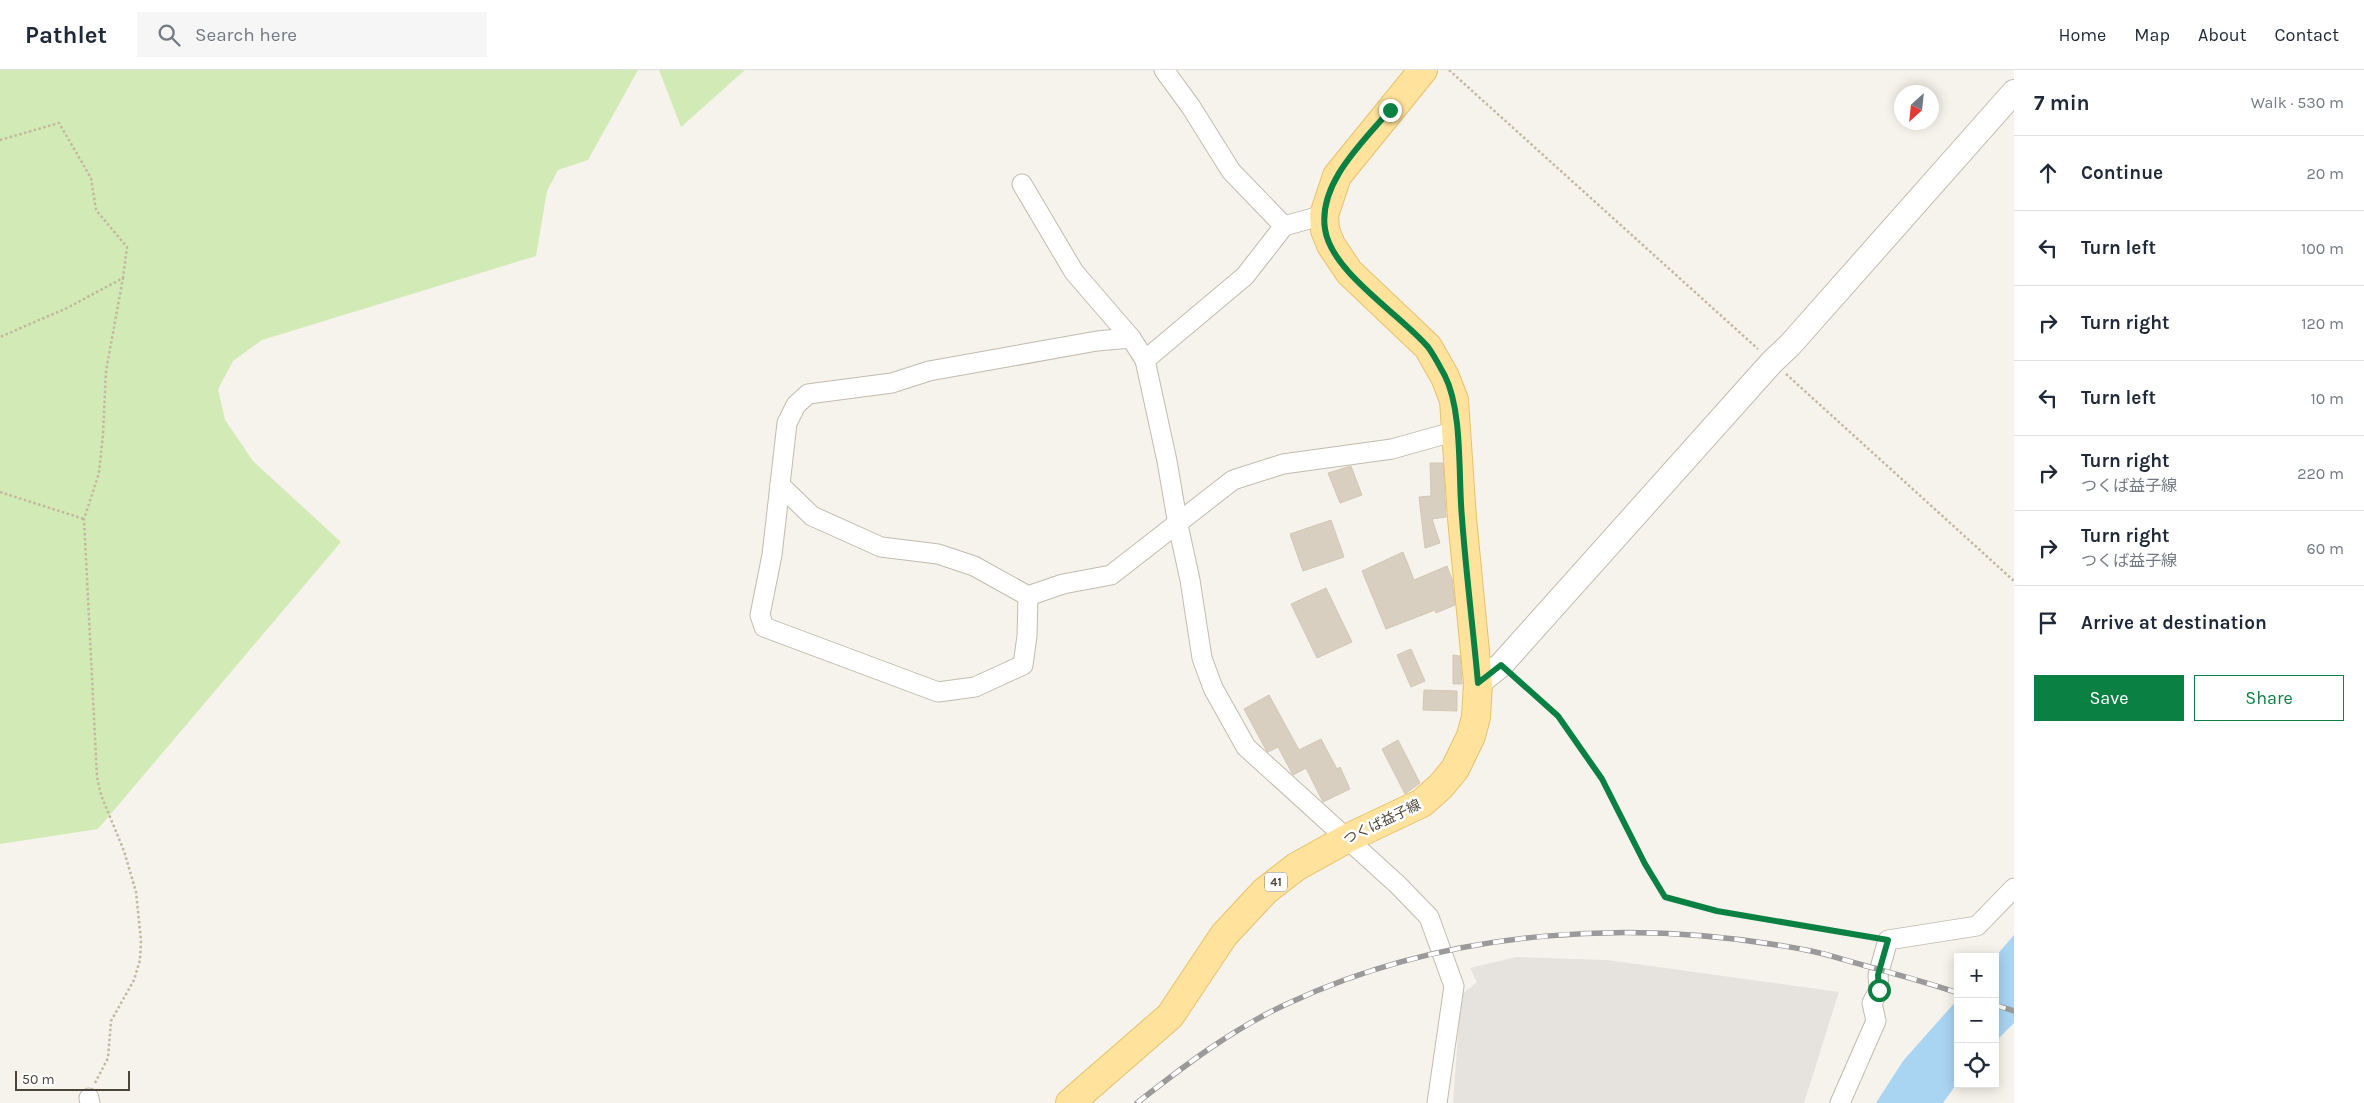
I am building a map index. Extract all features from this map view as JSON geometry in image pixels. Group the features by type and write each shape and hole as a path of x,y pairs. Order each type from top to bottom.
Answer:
{"main road":[{"name":"つくば益子線","path":"1070,1103 1170,1016 1224,935 1265,891 1296,866 1348,838 1422,803 1441,786 1455,769 1471,736 1476,717 1478,683 1462,518 1454,400 1445,377 1428,348 1349,272 1331,245 1325,230 1324,215 1337,176 1423,70"}],"street":[{"path":"1164,70 1191,107 1231,171 1284,226"},
{"path":"1478,683 1501,665 1772,362 1790,345 2014,92"},
{"path":"1022,184 1074,272 1131,338 1144,360 1168,461 1202,658 1213,688 1246,746 1398,884 1429,917 1454,986 1438,1103"},
{"path":"1144,360 1245,276 1284,226 1324,215"},
{"path":"1028,596 1027,636 1023,665 975,687 938,692 764,627 760,615 772,555 787,423 796,405 808,394 892,383 929,371 1097,341 1131,338"},
{"path":"780,485 812,516 881,547 938,554 974,566 1028,596 1063,584 1112,575 1233,480 1283,464 1392,449 1456,431"},
{"path":"1840,1103 1876,1021 1872,1002 1879,990 1878,975 1888,940 1977,926 2014,888"}],"path":[{"path":"1449,70 2014,581"},
{"path":"0,140 58,123 91,178 96,210 127,247 106,371 104,434 99,473 84,519 96,777 101,795 124,851 136,892 141,940 140,960 134,980 111,1022 108,1058 97,1075 90,1101"},
{"path":"0,337 67,308 123,278"},
{"path":"0,492 84,519"},
{"path":"1501,665 1558,716 1602,779 1645,864 1665,897 1717,911 1888,940"}],"shaded area":[{"path":"1516,957 1607,960 1839,992 1804,1103 1453,1103 1461,995 1477,982 1470,968"}],"green space":[{"path":"0,70 638,70 588,160 558,170 547,191 536,256 262,340 233,361 218,389 225,420 253,461 341,542 98,829 0,844"},
{"path":"659,70 745,70 681,127"}],"water":[{"path":"2014,935 2014,1023 1999,1038 1999,953"},
{"path":"1954,1004 1954,1088 1943,1103 1876,1103 1903,1061"}],"building":[{"path":"1430,463 1443,463 1446,517 1432,519 1440,543 1425,548 1419,497 1431,496"},
{"path":"1351,466 1362,495 1340,503 1328,473"},
{"path":"1331,520 1344,557 1303,571 1290,534"},
{"path":"1403,552 1414,580 1447,566 1452,579 1455,605 1436,613 1435,610 1386,629 1362,571"},
{"path":"1326,588 1352,642 1317,658 1291,604"},
{"path":"1411,649 1425,681 1411,687 1397,655"},
{"path":"1453,655 1460,656 1462,684 1453,684"},
{"path":"1424,690 1457,691 1457,711 1423,710"},
{"path":"1269,695 1299,750 1321,739 1337,769 1340,767 1350,789 1323,802 1306,768 1293,775 1278,747 1268,752 1266,750 1244,709"},
{"path":"1398,740 1420,783 1405,794 1382,749"}],"railway":[{"path":"1137,1103 1192,1061 1229,1036 1289,1003 1351,978 1414,958 1479,945 1545,936 1612,933 1679,934 1746,940 1811,951 1954,992"},
{"path":"1999,1006 2014,1011"}],"route":[{"path":"1390,110 1337,176 1329,195 1324,215 1325,230 1331,245 1349,272 1428,348 1445,377 1454,400 1462,518 1478,683 1501,665 1558,716 1602,779 1645,864 1665,897 1717,911 1888,940 1878,975 1879,990"}]}
